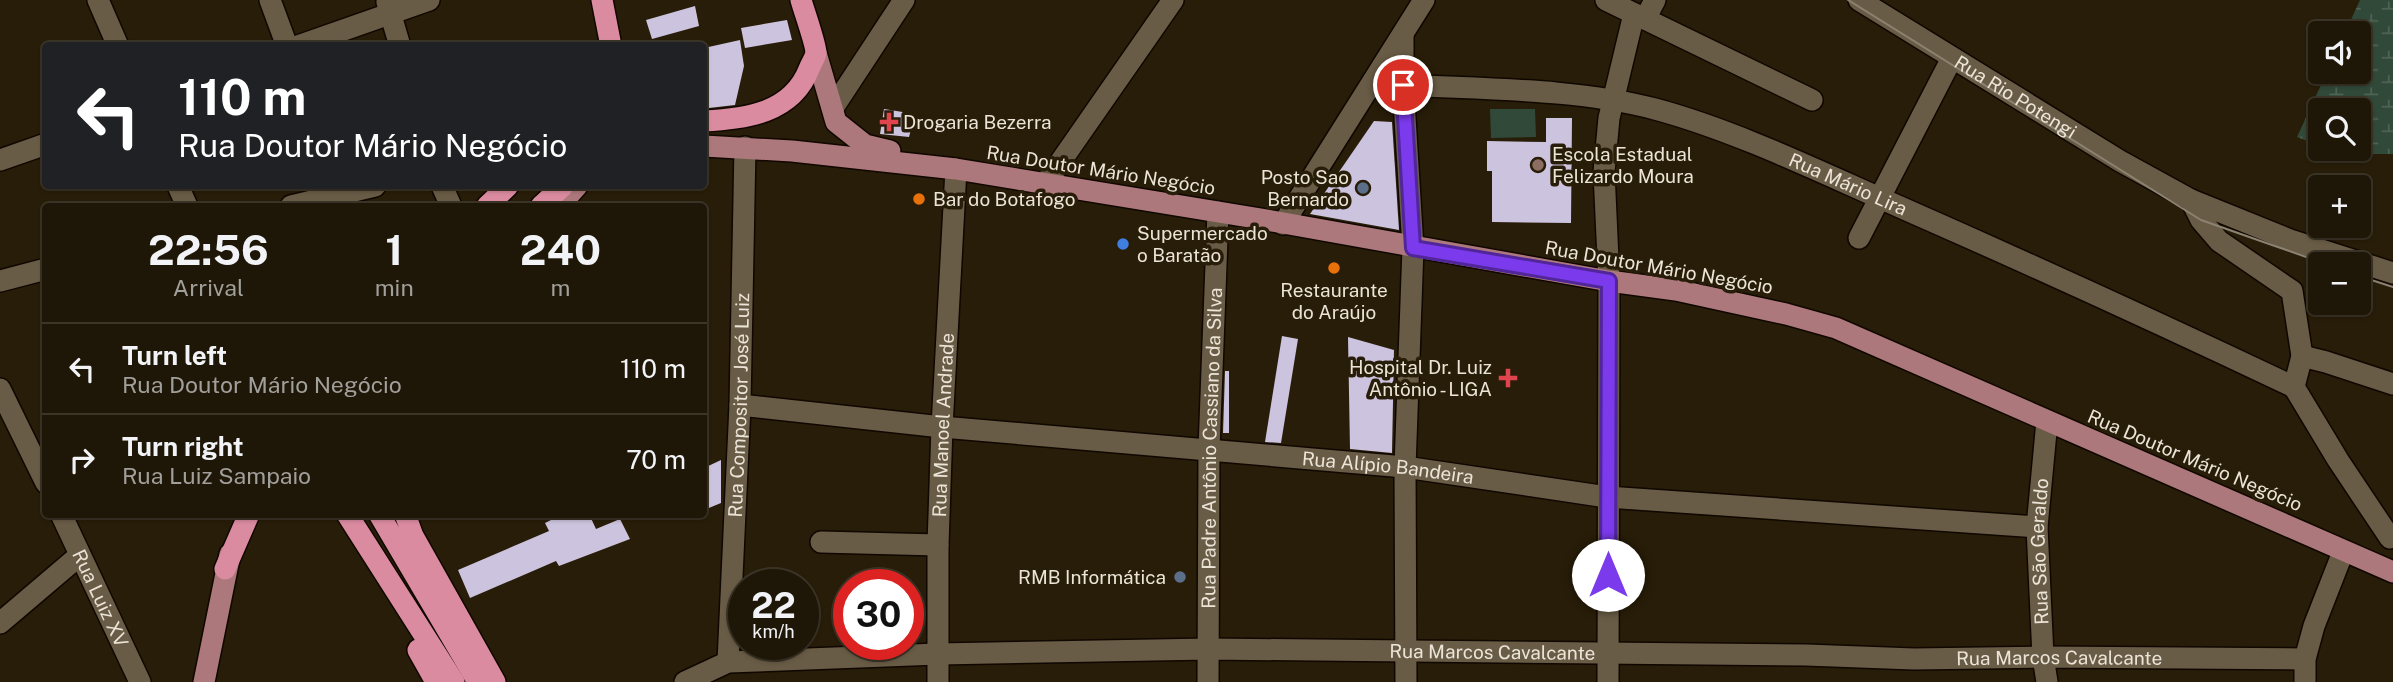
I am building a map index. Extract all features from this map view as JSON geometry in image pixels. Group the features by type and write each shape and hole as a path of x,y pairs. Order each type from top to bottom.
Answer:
{"highway":[{"path":"602,0 610,42"},
{"path":"707,121 729,120 772,109 793,96 807,76 816,53 801,0"},
{"path":"527,203 541,189"},
{"path":"544,203 560,189"},
{"path":"225,569 247,518"},
{"path":"338,518 436,682"},
{"path":"350,518 454,682"},
{"path":"381,518 478,682"},
{"path":"406,518 413,536 495,682"}],"main road":[{"name":"Rua Doutor Mário Negócio","path":"816,53 836,122 865,145 926,158 956,169"},
{"name":"Rua Doutor Mário Negócio","path":"707,146 746,147 956,169 1609,281 1676,289 1786,314 1836,328 2393,572"},
{"path":"562,203 573,189"},
{"path":"208,679 225,569 240,518"},
{"path":"225,569 253,518"}],"street":[{"path":"99,0 116,42"},
{"path":"270,0 286,42"},
{"path":"307,42 389,7 429,0"},
{"path":"832,107 904,0"},
{"path":"1045,184 1173,0"},
{"path":"1283,224 1424,0"},
{"path":"1605,0 1812,100"},
{"path":"1608,682 1609,281 1604,172 1613,100 1639,17 1655,0"},
{"name":"Rua Rio Potengi","path":"1859,0 2120,161 2182,195 2290,240 2393,273"},
{"path":"389,7 399,42"},
{"path":"1403,34 1403,85 1413,248 1405,467 1406,682"},
{"path":"1859,238 1952,58"},
{"name":"Rua Mário Lira","path":"1372,83 1531,92 1613,100 1691,120 1878,197 2084,288 2294,387"},
{"path":"0,160 42,145"},
{"name":"Rua Compositor José Luiz","path":"728,662 740,405 746,147"},
{"name":"Rua Manoel Andrade","path":"938,682 937,545 956,169"},
{"path":"303,203 362,189"},
{"path":"2182,195 2219,241 2292,291 2302,356 2294,387 2337,460 2390,538"},
{"name":"Rua Padre Antônio Cassiano da Silva","path":"1208,682 1209,449 1218,212"},
{"path":"0,281 42,270"},
{"path":"2302,356 2393,384"},
{"path":"0,389 42,475"},
{"name":"Rua Alípio Bandeira","path":"740,405 942,428 1405,467 1607,497 2037,527"},
{"name":"Rua São Geraldo","path":"2047,421 2037,527 2043,657 2047,682"},
{"name":"Rua Luiz XV","path":"63,518 140,682"},
{"path":"821,542 937,545"},
{"path":"2305,682 2305,659 2314,626 2343,552"},
{"path":"0,623 80,555"},
{"name":"Rua Marcos Cavalcante","path":"685,682 728,662 938,654 1209,649 1806,654 1914,659 2305,659"}],"green space":[{"path":"2360,0 2393,0 2393,154 2371,154 2371,98 2315,98 2321,84 2371,84 2371,21 2350,21"},
{"path":"1490,109 1535,109 1536,137 1491,138"},
{"path":"2308,113 2308,141 2297,137"}],"building":[{"path":"695,6 699,26 652,39 646,20"},
{"path":"787,20 792,40 745,48 741,28"},
{"path":"740,40 744,66 735,105 709,108 707,104 707,47"},
{"path":"884,109 915,114 909,137 880,134"},
{"path":"1546,118 1572,118 1571,223 1492,222 1492,171 1487,171 1487,141 1546,142"},
{"name":"Posto Sao Bernardo","path":"1374,121 1392,122 1399,230 1310,214"},
{"path":"1282,336 1298,339 1281,443 1265,442"},
{"path":"1348,337 1394,350 1392,453 1350,449"},
{"path":"1225,371 1229,371 1229,433 1223,433"},
{"path":"721,460 721,503 707,509 707,467"},
{"path":"555,518 591,518 596,529 620,519 630,539 559,566 556,561 470,598 458,570 549,531 545,523"}],"tram line":[{"path":"1848,0 2201,220 2308,258"},
{"path":"2371,280 2393,287"}],"place":[{"name":"Drogaria Bezerra","path":"889,122"},
{"name":"Escola Estadual Felizardo Moura","path":"1538,165"},
{"name":"Posto Sao Bernardo","path":"1363,188"},
{"name":"Bar do Botafogo","path":"919,199"},
{"name":"Supermercado o Baratão","path":"1123,244"},
{"name":"Restaurante do Araújo","path":"1334,268"},
{"name":"Hospital Dr. Luiz Antônio - LIGA","path":"1508,378"},
{"name":"RMB Informática","path":"1180,577"}],"route":[{"path":"1403,85 1413,248 1609,281 1608,575"}]}
